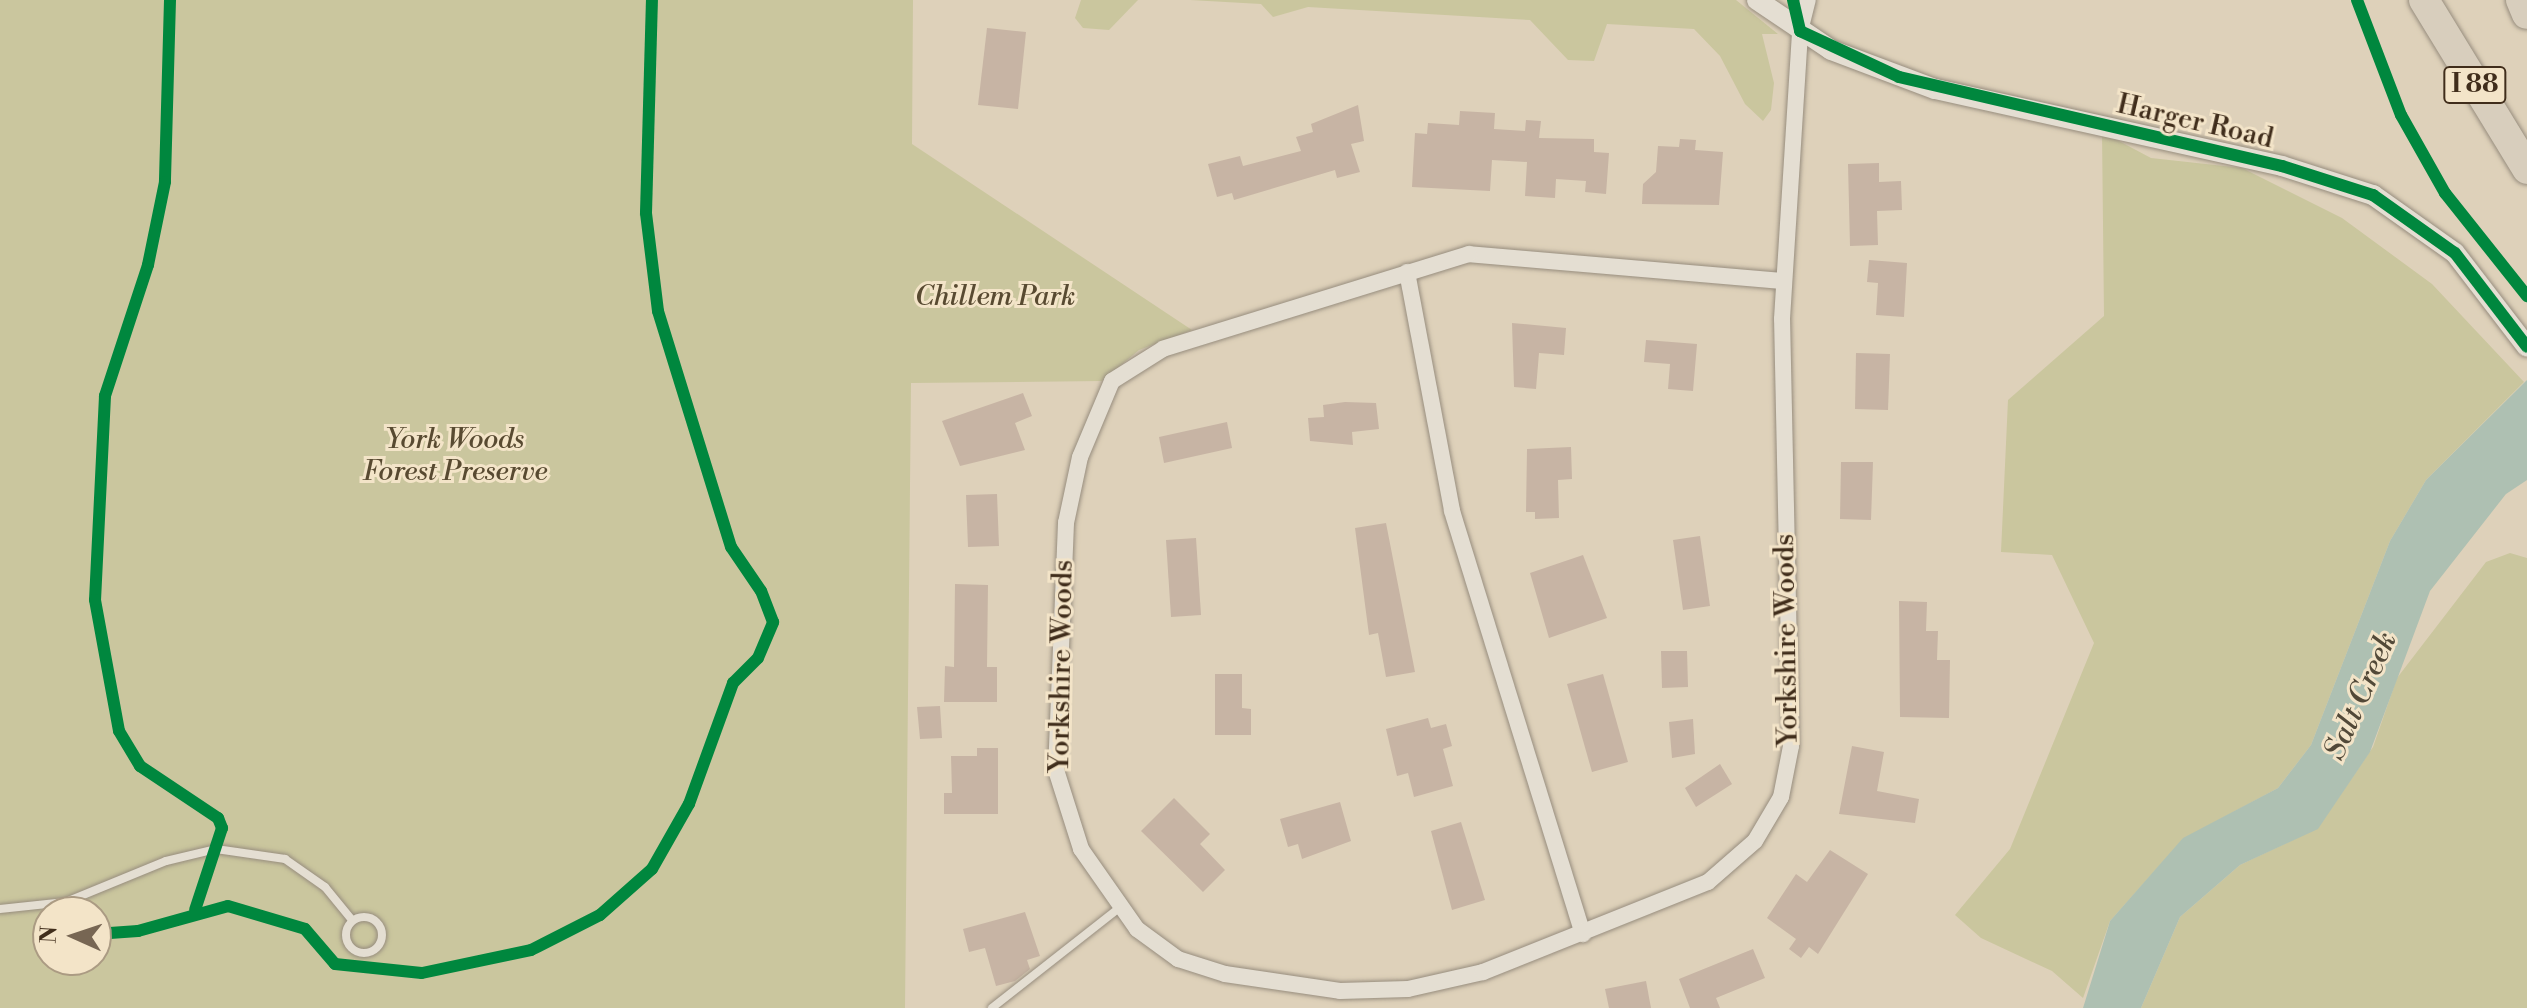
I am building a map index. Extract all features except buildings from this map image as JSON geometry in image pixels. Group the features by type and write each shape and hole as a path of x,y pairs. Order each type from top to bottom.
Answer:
{"highway":[{"name":"I 88","path":"2424,0 2527,169"},
{"path":"2521,0 2527,14"}],"street":[{"name":"Harger Road","path":"1757,0 1831,50 1935,89 2282,166 2373,195 2455,253 2526,345"},
{"name":"Yorkshire Woods","path":"1783,281 1469,254 1163,349 1112,381 1100,402 1066,523 1056,770 1069,824 1119,908 1159,947 1199,967 1371,994 1483,972 1583,934 1708,882 1755,841 1781,797 1791,746 1783,281 1800,31 1808,0"},
{"path":"1407,272 1452,511 1583,934"}],"lane":[{"path":"0,909 66,902 166,861 216,849 285,859 325,887 352,920 348,944 360,953 375,950 382,939 380,925 366,917 352,920"},
{"path":"992,1008 1119,908"}],"green space":[{"name":"York Woods Forest Preserve","path":"0,0 913,0 912,144 1192,330 1139,350 1102,381 911,383 905,1008 0,1008"},
{"path":"1081,0 1138,0 1109,30 1083,28 1075,18"},
{"path":"1190,0 1736,0 1778,34 1762,34 1774,83 1771,110 1763,121 1745,104 1720,56 1694,29 1607,24 1594,61 1568,60 1530,20 1308,7 1273,17 1261,4"},
{"path":"2102,132 2151,158 2242,168 2342,218 2432,284 2524,382 2426,480 2390,541 2311,745 2278,788 2183,839 2110,921 2083,998 2052,971 1981,938 1955,915 2010,849 2094,643 2052,555 2001,552 2008,400 2104,316"},
{"path":"2510,553 2527,558 2527,1008 2141,1008 2180,917 2240,865 2318,828 2373,747 2397,678 2486,562"}],"water":[{"name":"Salt Creek","path":"2527,380 2527,480 2506,494 2430,591 2370,752 2318,829 2240,865 2180,917 2141,1008 2083,1008 2110,921 2183,838 2278,788 2311,745 2390,541 2426,480"}],"cycle path":[{"path":"170,0 165,182 148,265 105,396 95,600 119,731 140,766 218,818 222,828 195,910"},
{"path":"112,933 138,931 228,906 305,929 335,964 422,973 531,950 600,915 652,869 689,804 733,683 758,658 773,622 761,591 731,547 658,311 646,213 652,0"},
{"path":"1793,0 1800,31 1899,77 2282,166 2373,195 2455,253 2527,347"},
{"path":"2357,0 2401,115 2445,193 2527,296"}],"park label":[{"name":"Chillem Park","path":"995,297"}]}
